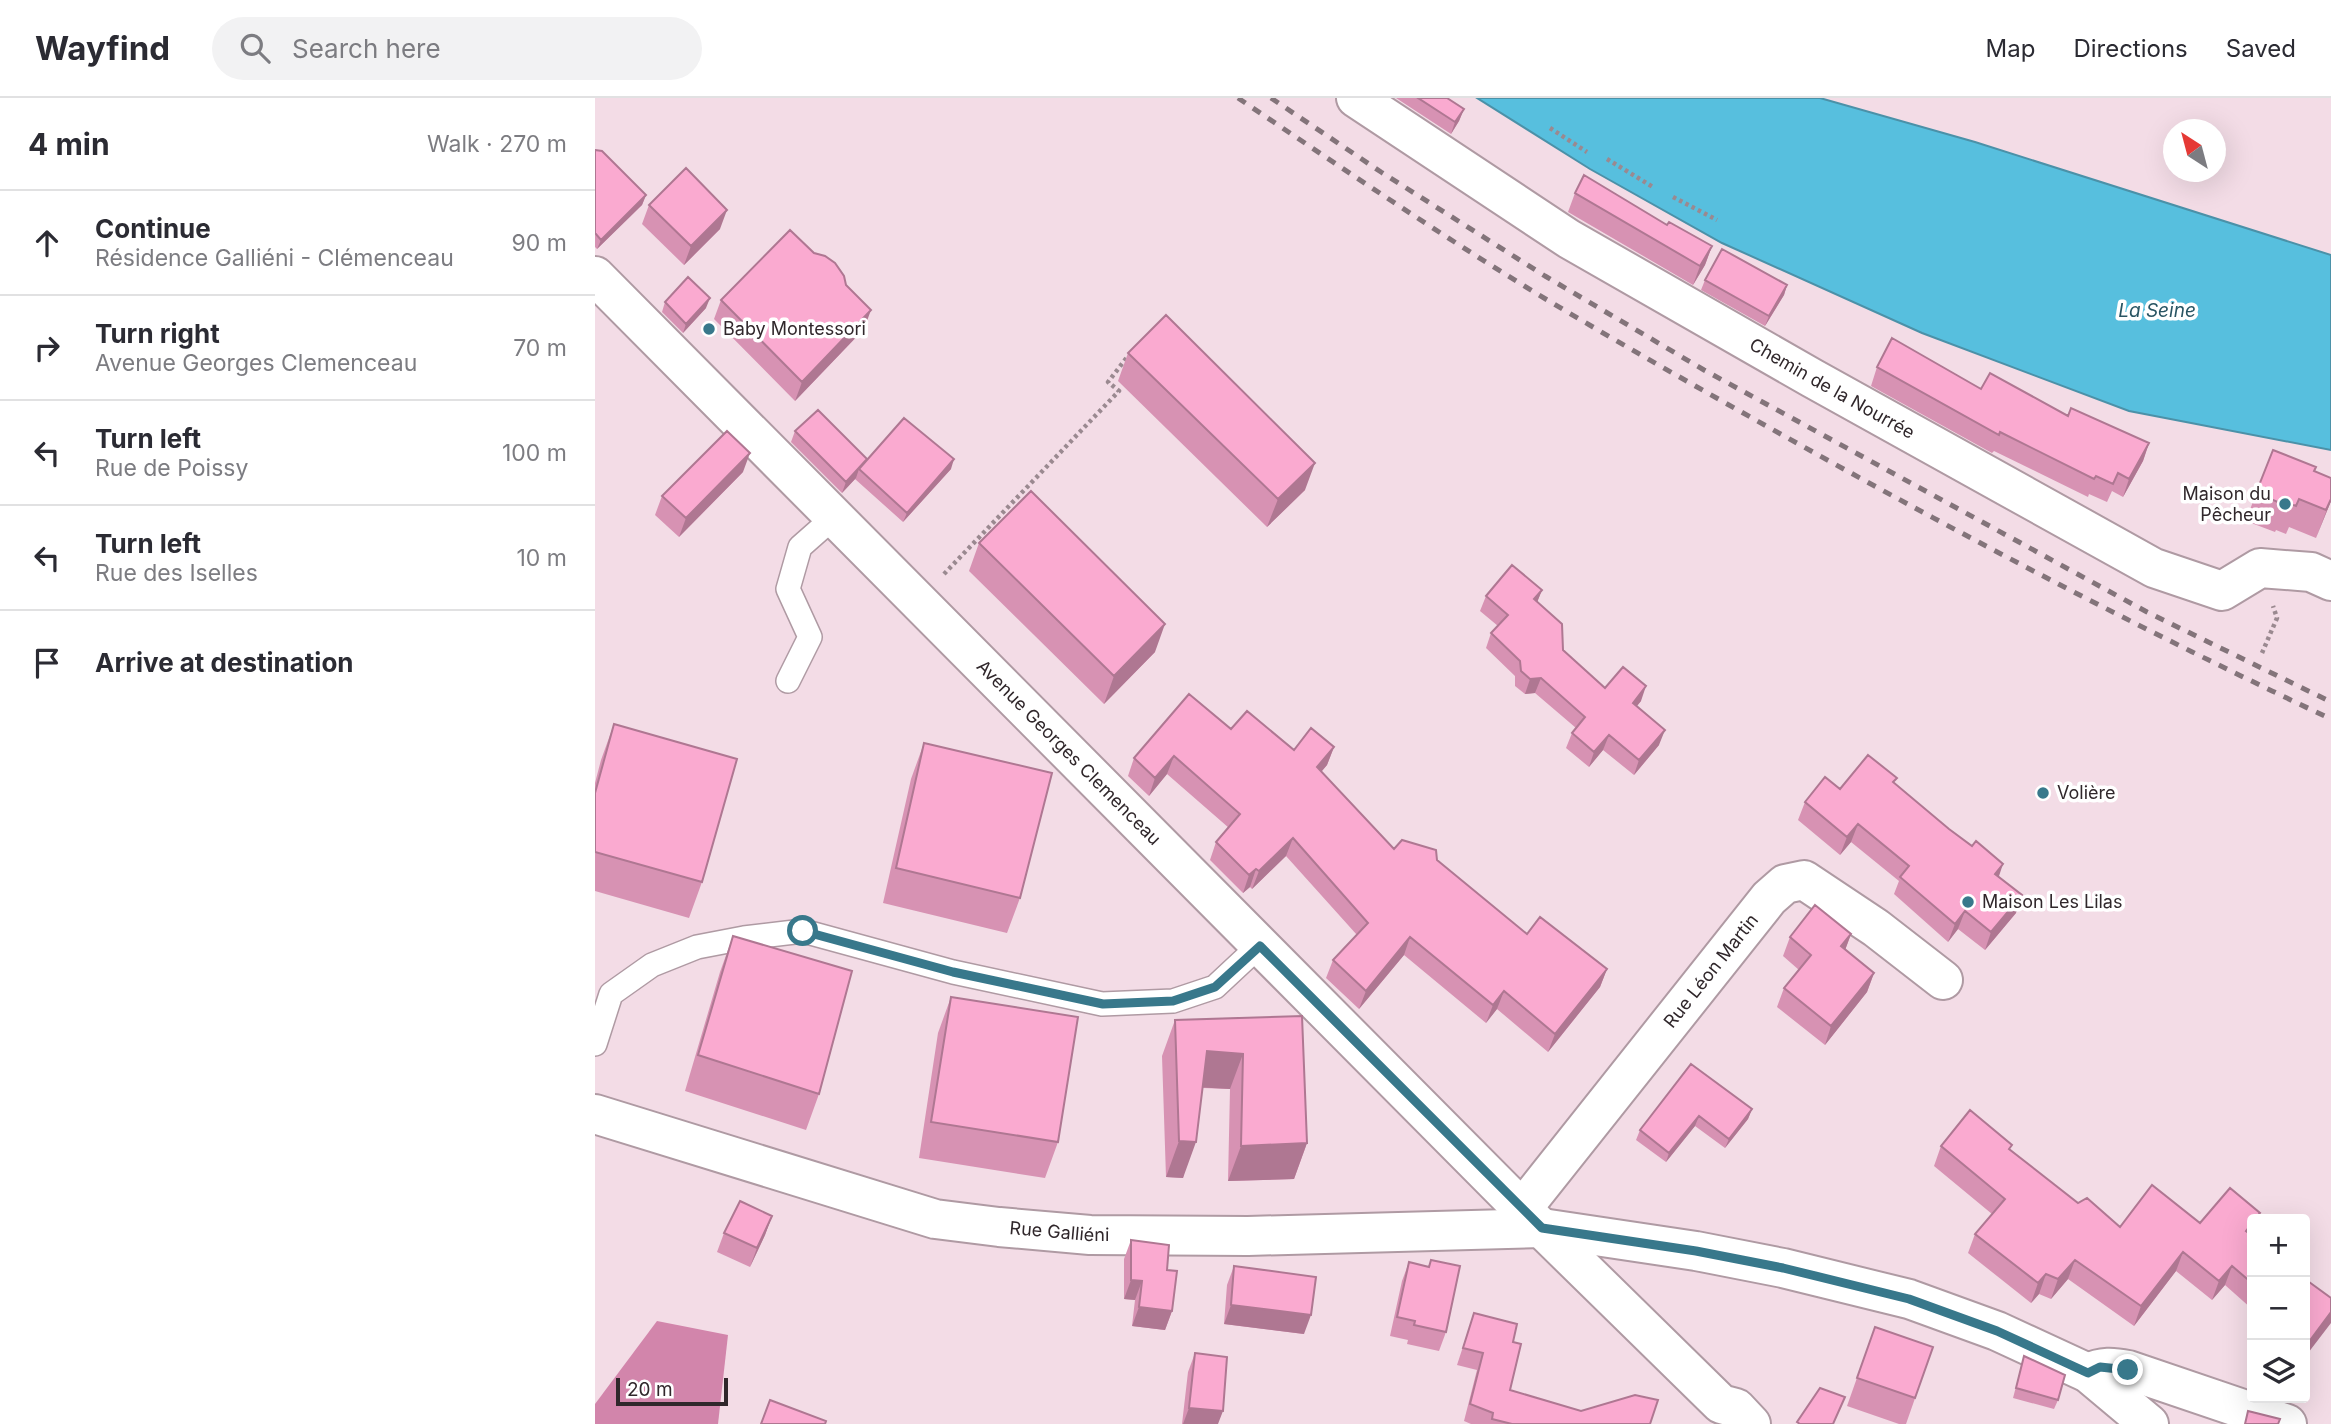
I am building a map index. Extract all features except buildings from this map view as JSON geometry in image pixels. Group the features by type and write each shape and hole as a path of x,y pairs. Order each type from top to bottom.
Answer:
{"street":[{"name":"Chemin de la Nourrée","path":"1356,98 1569,239 2154,568 2222,591 2260,568 2311,572 2331,581"},
{"name":"Avenue Georges Clemenceau","path":"595,276 1532,1219 1721,1404 1736,1408 1751,1424"},
{"name":"Rue Léon Martin","path":"1532,1219 1769,898 1786,884 1804,880 1876,928 1943,980"},
{"name":"Rue Galliéni","path":"595,1114 935,1219 1090,1234 1248,1236 1532,1219 1783,1268 1909,1299 1997,1331 2088,1373 2149,1424"},
{"path":"2088,1373 2100,1367 2128,1370 2287,1424"}],"lane":[{"path":"788,681 810,637 788,589 800,547 834,517"},
{"path":"595,1044 611,994 652,965 697,947 744,938 803,931 953,972 1103,1004 1173,1001 1215,987 1260,946"}],"path":[{"path":"1550,128 1587,152"},
{"path":"1607,159 1653,187"},
{"path":"1673,197 1717,220"},
{"path":"941,578 1119,391 1108,382 1130,355"},
{"path":"2262,653 2277,618"}],"shaded area":[{"path":"657,1321 728,1335 718,1424 595,1424 595,1404"}],"water":[{"name":"La Seine","path":"1477,98 1820,98 1975,142 2331,255 2331,450 2129,411 1922,333 1722,243 1590,169"}],"railway":[{"path":"1238,98 1496,269 1691,384 2056,583 2331,719"},
{"path":"1271,98 1381,172 1545,276 1704,370 2147,612 2331,702"}],"place":[{"name":"Baby Montessori","path":"709,329"},
{"name":"Maison du Pêcheur","path":"2285,504"},
{"name":"Volière","path":"2043,793"},
{"name":"Maison Les Lilas","path":"1968,902"}],"route":[{"path":"803,931 953,972 1103,1004 1173,1001 1215,987 1260,946 1542,1228 1696,1251 1783,1268 1909,1299 1997,1331 2088,1373 2100,1367 2128,1370"}]}
